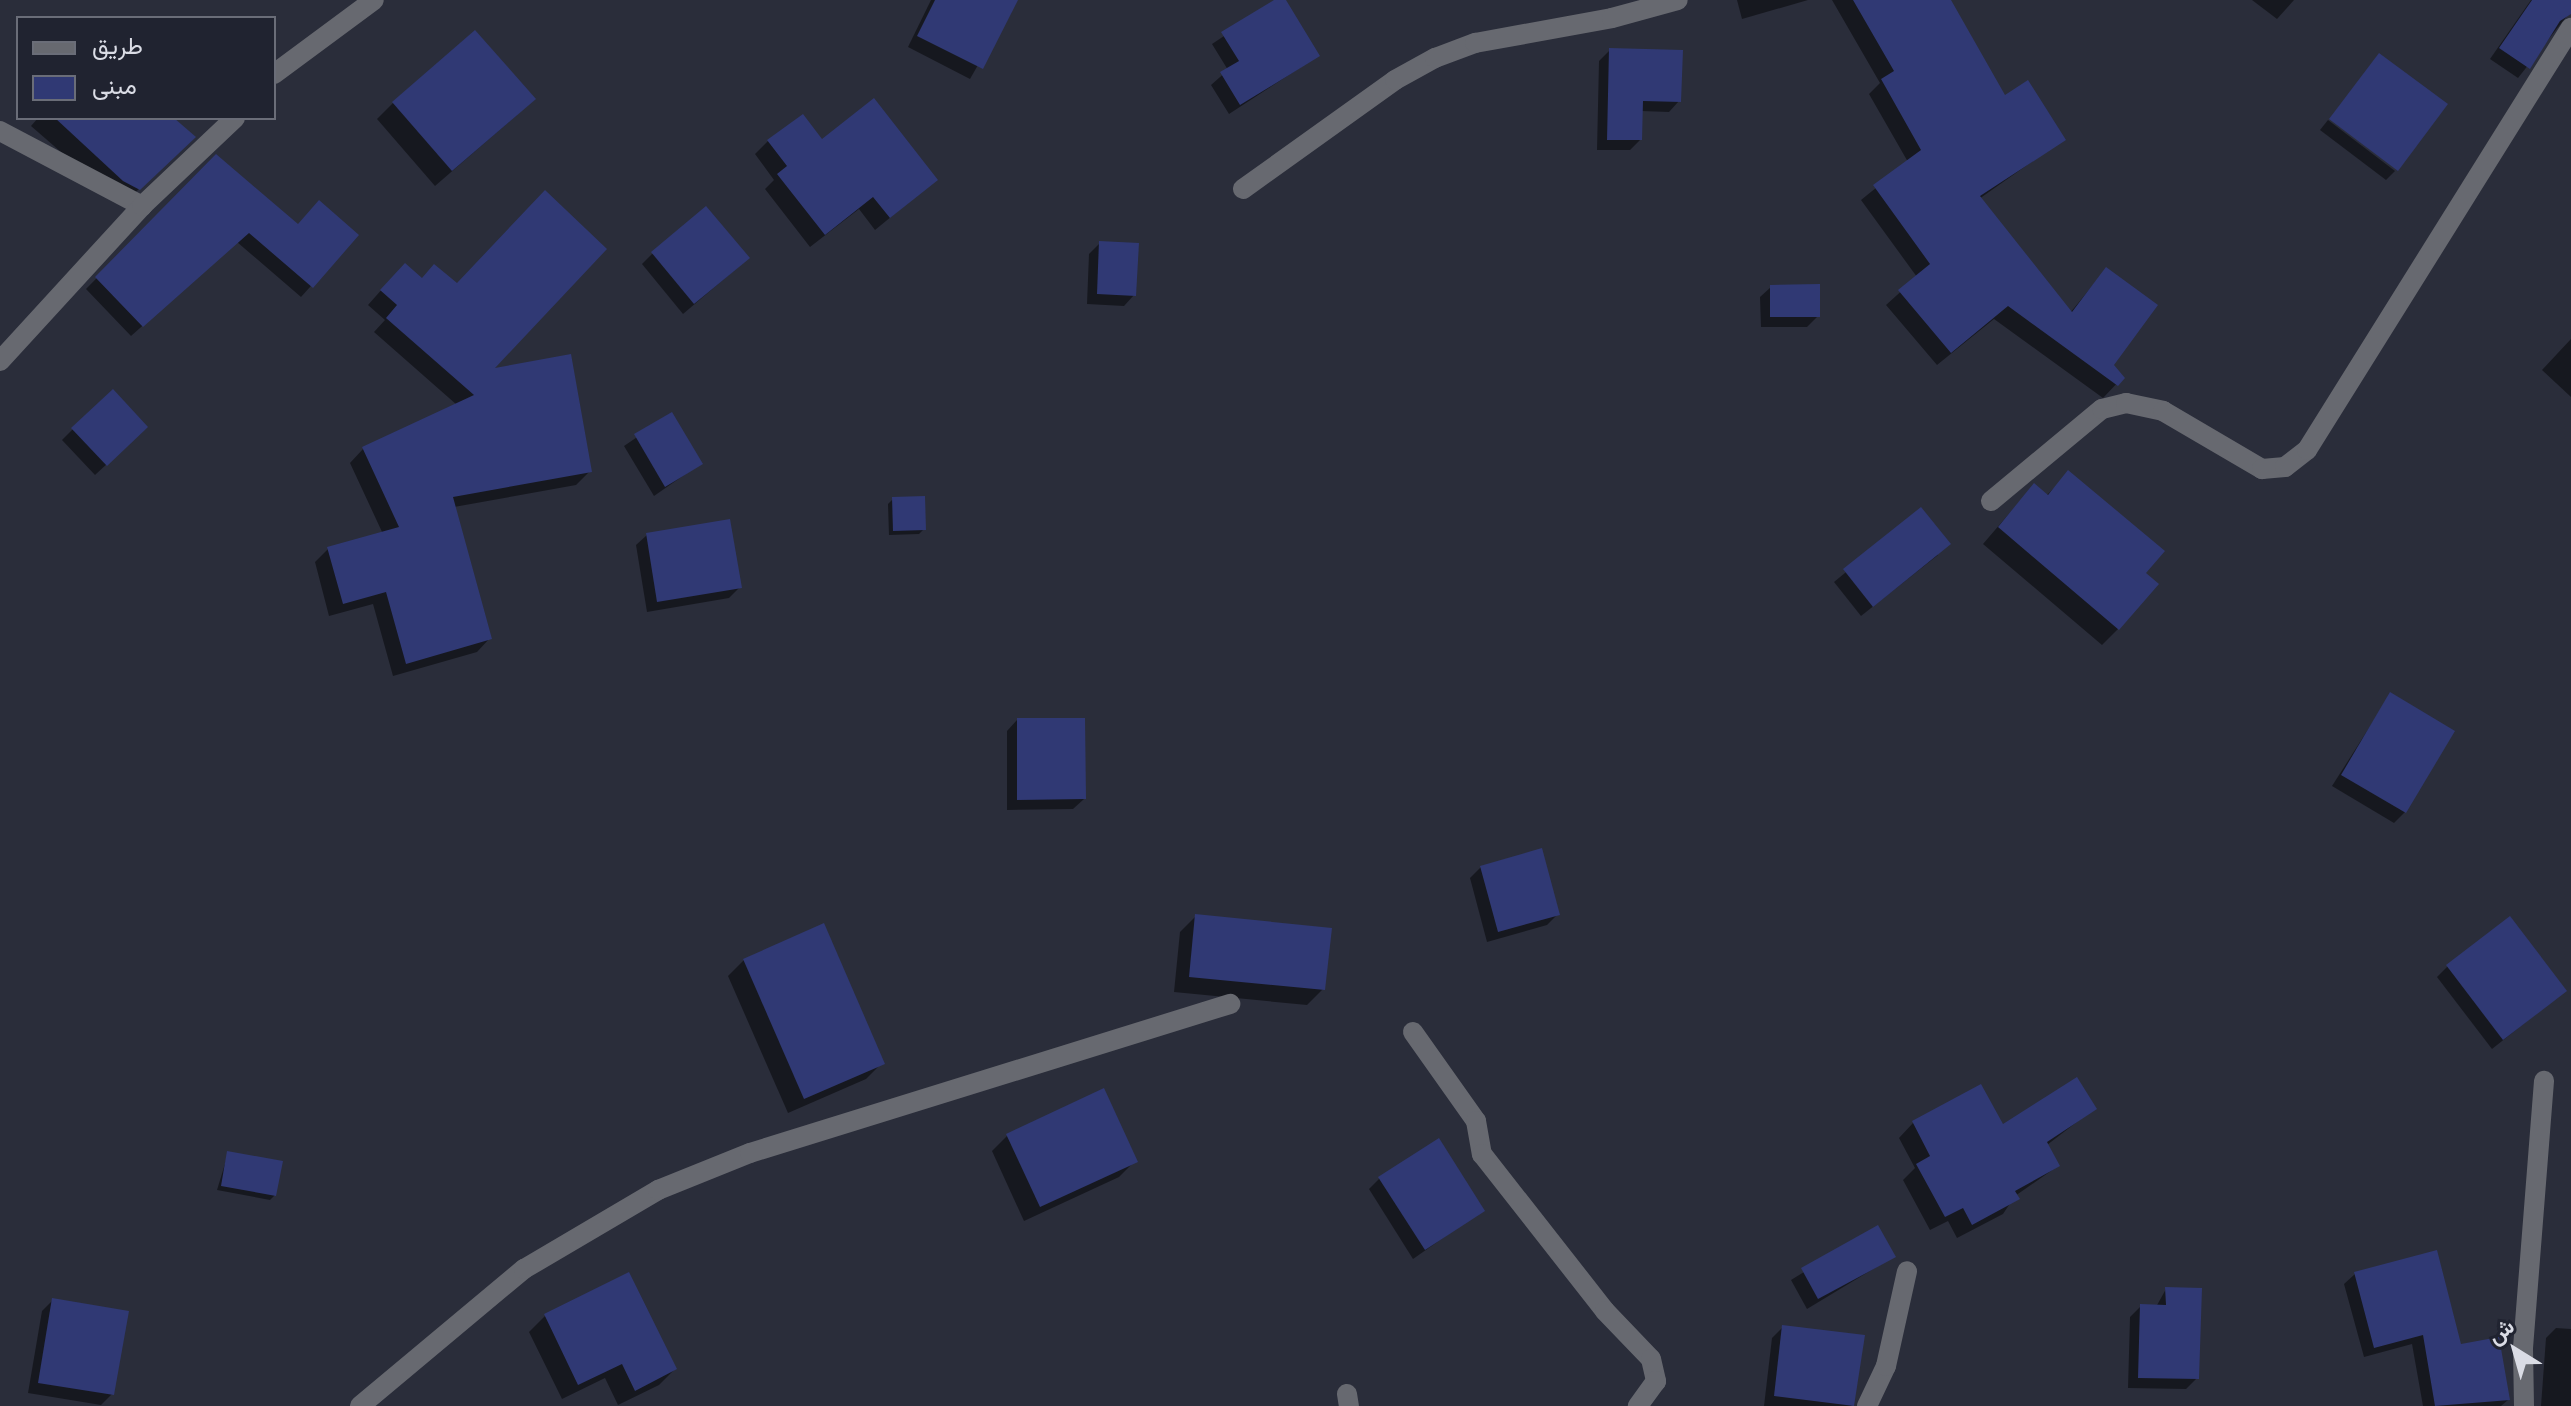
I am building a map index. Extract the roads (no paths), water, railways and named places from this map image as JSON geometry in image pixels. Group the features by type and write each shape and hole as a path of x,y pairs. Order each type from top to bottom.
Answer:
{"street":[{"path":"276,73 374,0"},
{"path":"1243,189 1395,80 1435,58 1489,39 1612,18 1678,0"},
{"path":"1991,501 2102,409 2126,403 2163,411 2262,469 2285,467 2307,450 2571,28"},
{"path":"0,361 142,206 233,120"},
{"path":"0,131 142,206"},
{"path":"360,1406 524,1269 658,1190 750,1153 1230,1004"},
{"path":"1413,1032 1476,1121 1482,1154 1605,1311 1651,1359 1656,1381 1638,1406"},
{"path":"2524,1406 2523,1348 2544,1081"},
{"path":"1867,1406 1886,1366 1907,1271"}]}
